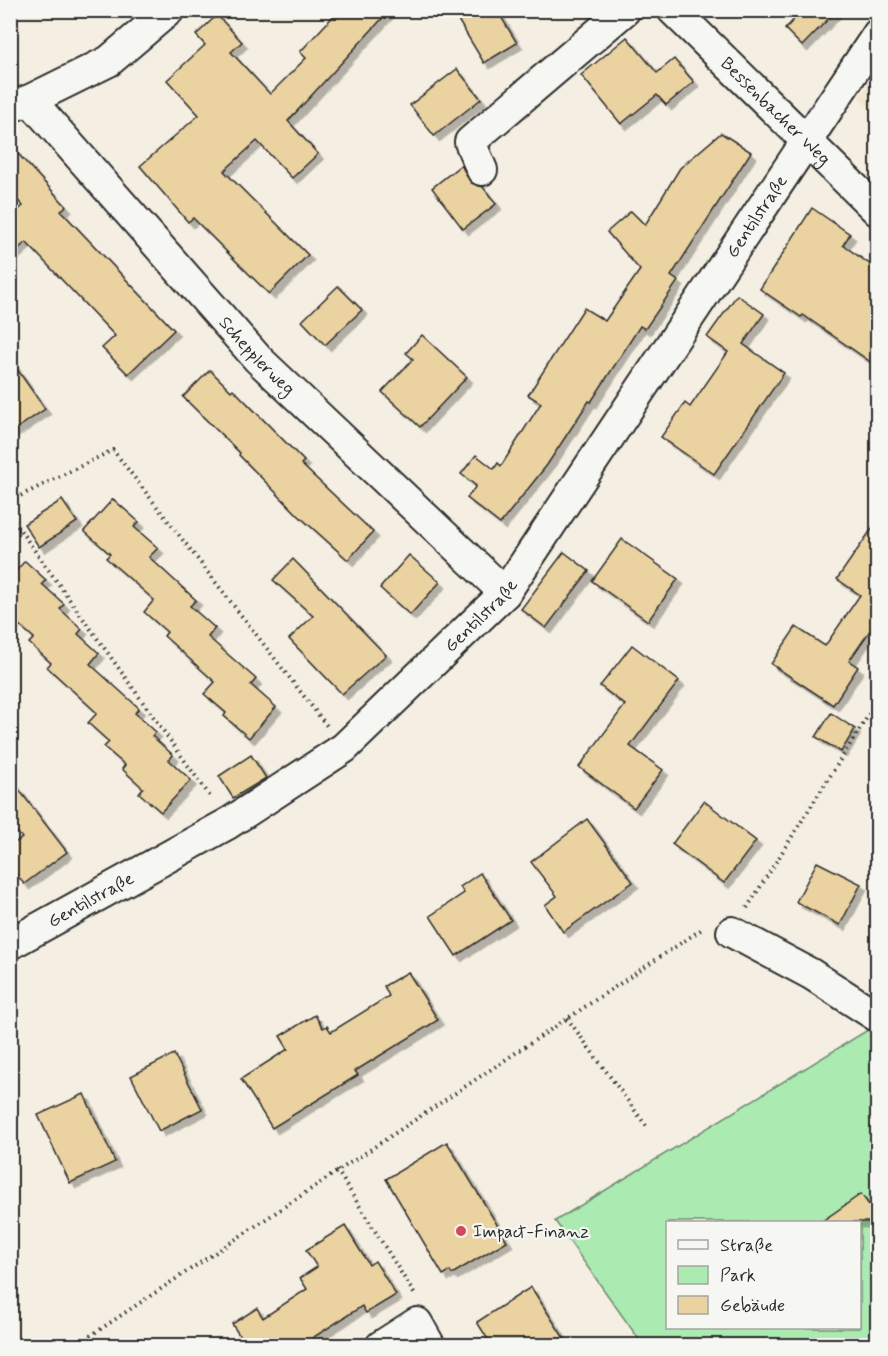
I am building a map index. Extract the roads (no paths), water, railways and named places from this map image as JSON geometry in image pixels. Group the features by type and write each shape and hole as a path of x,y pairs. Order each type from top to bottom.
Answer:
{"street":[{"path":"20,103 109,61 169,10"},
{"path":"482,170 470,142 625,10"},
{"name":"Bessenbacher Weg","path":"673,10 878,211"},
{"name":"Gentilstraße","path":"10,944 230,823 344,748 505,593 878,34"},
{"name":"Schepplerweg","path":"20,103 258,359 505,593"},
{"path":"732,932 811,974 878,1017"},
{"path":"381,1346 423,1334"}],"place":[{"name":"Impact-Finanz","path":"461,1231"}]}
